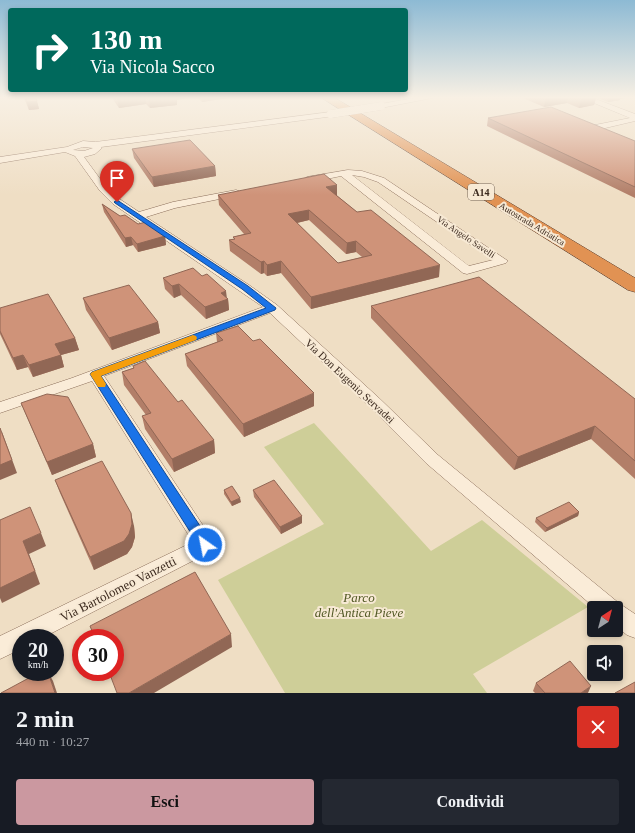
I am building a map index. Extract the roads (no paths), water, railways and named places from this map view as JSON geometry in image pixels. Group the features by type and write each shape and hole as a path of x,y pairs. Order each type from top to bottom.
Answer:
{"highway":[{"name":"Autostrada Adriatica","path":"379,130 635,286"},
{"name":"Autostrada Adriatica","path":"401,130 608,253"}],"street":[{"path":"0,160 47,153 75,154 119,142 207,130"},
{"path":"598,130 635,146"},
{"path":"75,154 78,144 96,148"},
{"name":"Via Don Eugenio Servadei","path":"75,154 103,189 117,202 245,288 272,308 374,402 432,459 603,601"},
{"name":"Via Angelo Savelli","path":"297,182 343,173 355,172 369,175 381,180 502,261 467,270 343,173"},
{"path":"139,216 173,205 242,192"},
{"path":"0,408 272,308"},
{"name":"Via Bartolomeo Vanzetti","path":"0,648 205,545 95,374"},
{"path":"623,618 635,628"}],"park label":[{"name":"Parco dell'Antica Pieve","path":"359,604"}]}
